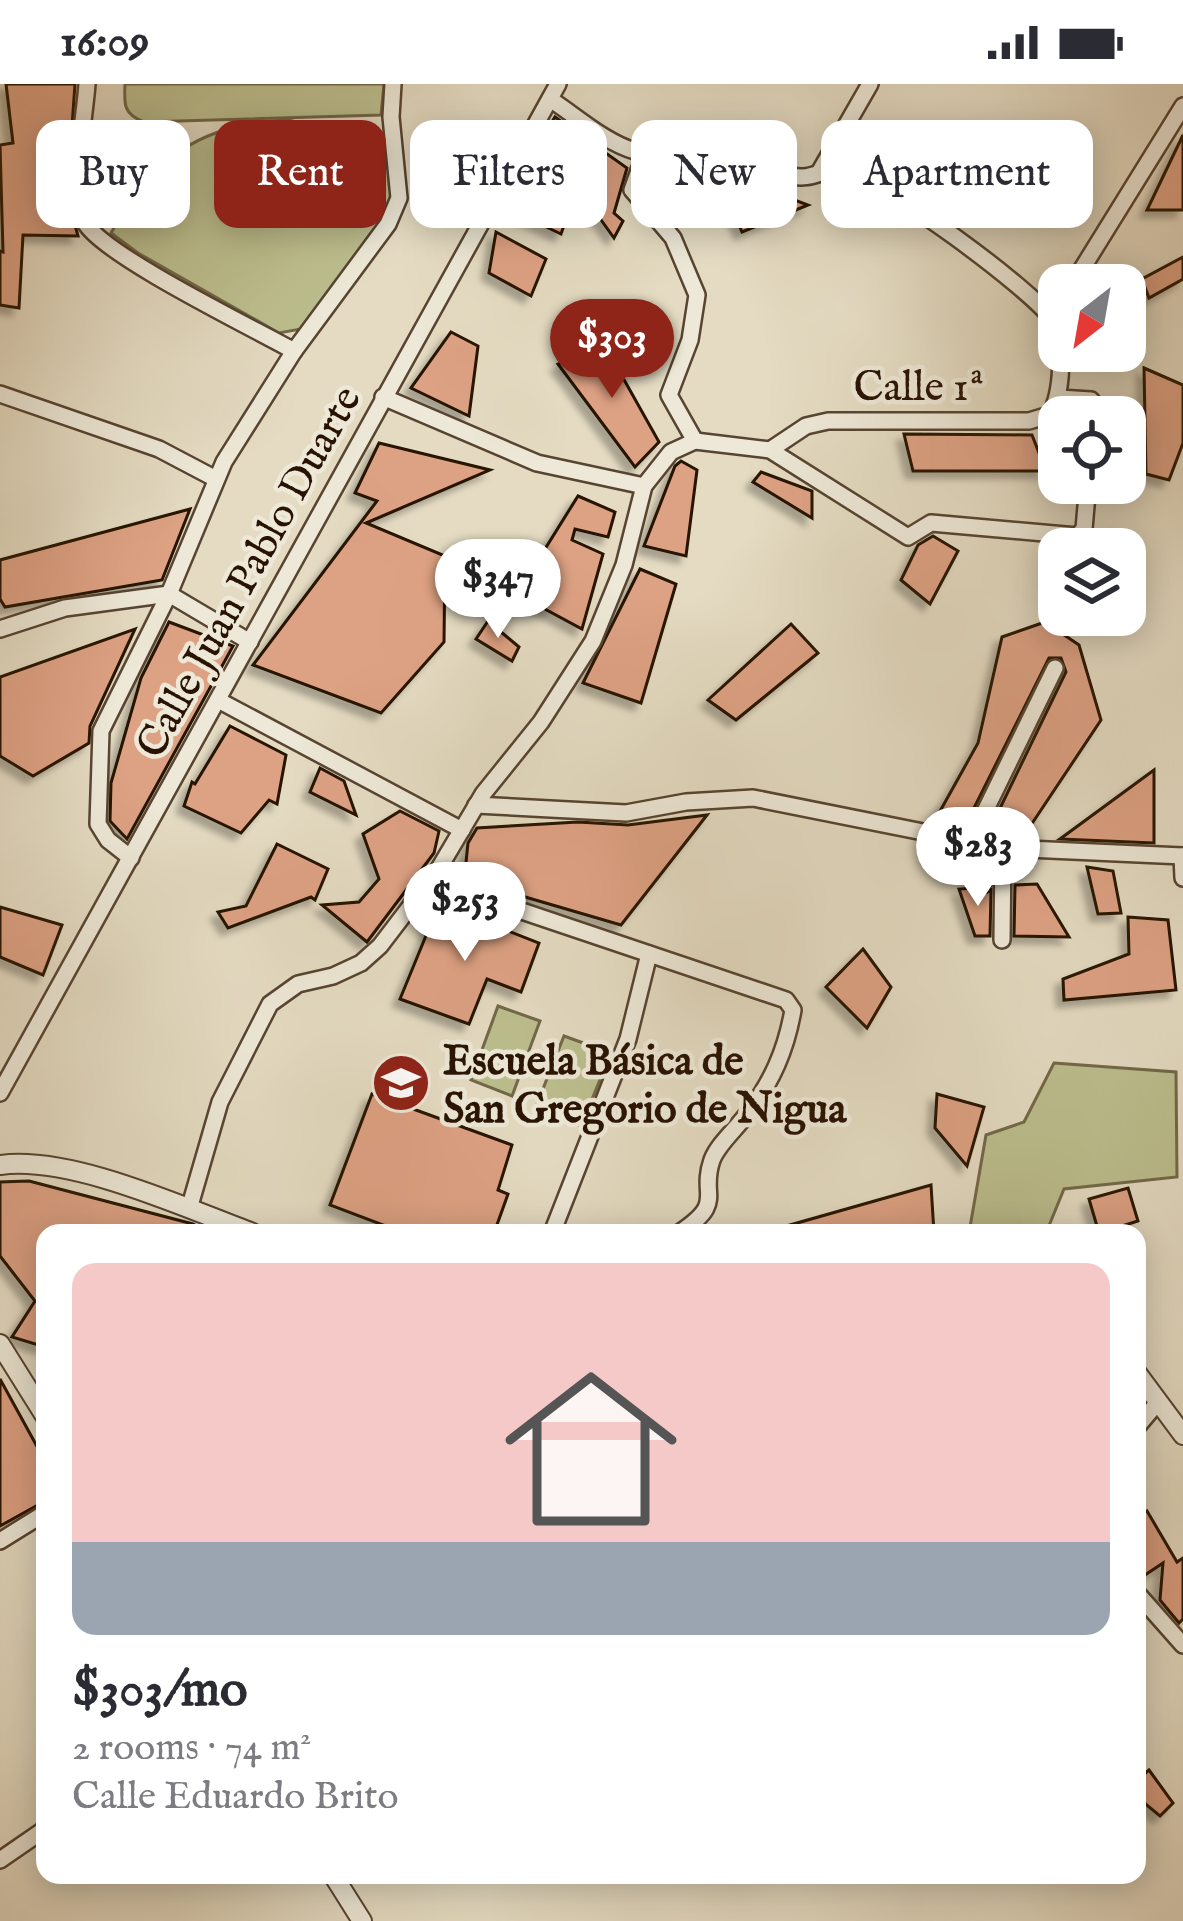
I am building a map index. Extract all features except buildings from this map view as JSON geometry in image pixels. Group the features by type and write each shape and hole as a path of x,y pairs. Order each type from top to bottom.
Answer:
{"street":[{"path":"87,84 78,201 86,224 118,252 294,351"},
{"path":"131,858 108,840 98,824 100,730 169,595 216,478 294,351 388,224 399,198 391,116 393,84"},
{"path":"820,171 870,84"},
{"path":"554,92 631,150"},
{"name":"Calle Juan Pablo Duarte","path":"0,1093 554,92"},
{"path":"1085,264 1183,106"},
{"path":"797,177 842,169 897,195 1038,301"},
{"path":"664,228 697,295 690,340 668,394 695,441"},
{"path":"0,394 159,449 216,478"},
{"path":"383,397 536,463 644,486"},
{"name":"Calle 1ª","path":"770,450 806,426 828,421 1038,418"},
{"path":"189,1209 220,1102 270,1004 298,984 334,976 361,963 380,946 438,870 476,806 542,722 593,640 624,565 644,486 670,452 695,441 770,450 908,537 931,523 1077,536 1085,504"},
{"path":"0,629 65,608 169,595 250,642"},
{"path":"970,842 1054,668"},
{"path":"218,700 462,830"},
{"path":"476,806 626,813 686,802 753,798 1004,848 1183,856 1183,878"},
{"path":"1002,940 1004,848"},
{"path":"438,870 493,901 786,1000 793,1010 773,1077 711,1163 712,1197 690,1224"},
{"path":"556,1224 628,1039 649,954"},
{"path":"0,1165 20,1162 70,1169 229,1224"},
{"path":"0,1344 36,1402"},
{"path":"1146,1385 1183,1435"},
{"path":"1146,1416 1158,1402"},
{"path":"0,1541 36,1519"},
{"path":"1146,1603 1183,1646"},
{"path":"0,1860 36,1835"},
{"path":"339,1884 362,1921"}],"green space":[{"path":"125,84 384,84 381,115 140,120 126,108"},
{"path":"214,134 214,228 379,228 301,329 279,333 111,233 114,228 190,228 190,146"},
{"path":"386,151 393,155 395,190 386,219"},
{"path":"498,1006 540,1021 512,1096 471,1080"},
{"path":"564,1036 611,1053 581,1126 535,1109"},
{"path":"1054,1063 1176,1072 1177,1177 1064,1189 1050,1224 971,1224 986,1135 1024,1122"}],"place":[{"name":"Escuela Básica de San Gregorio de Nigua","path":"401,1083"}]}
